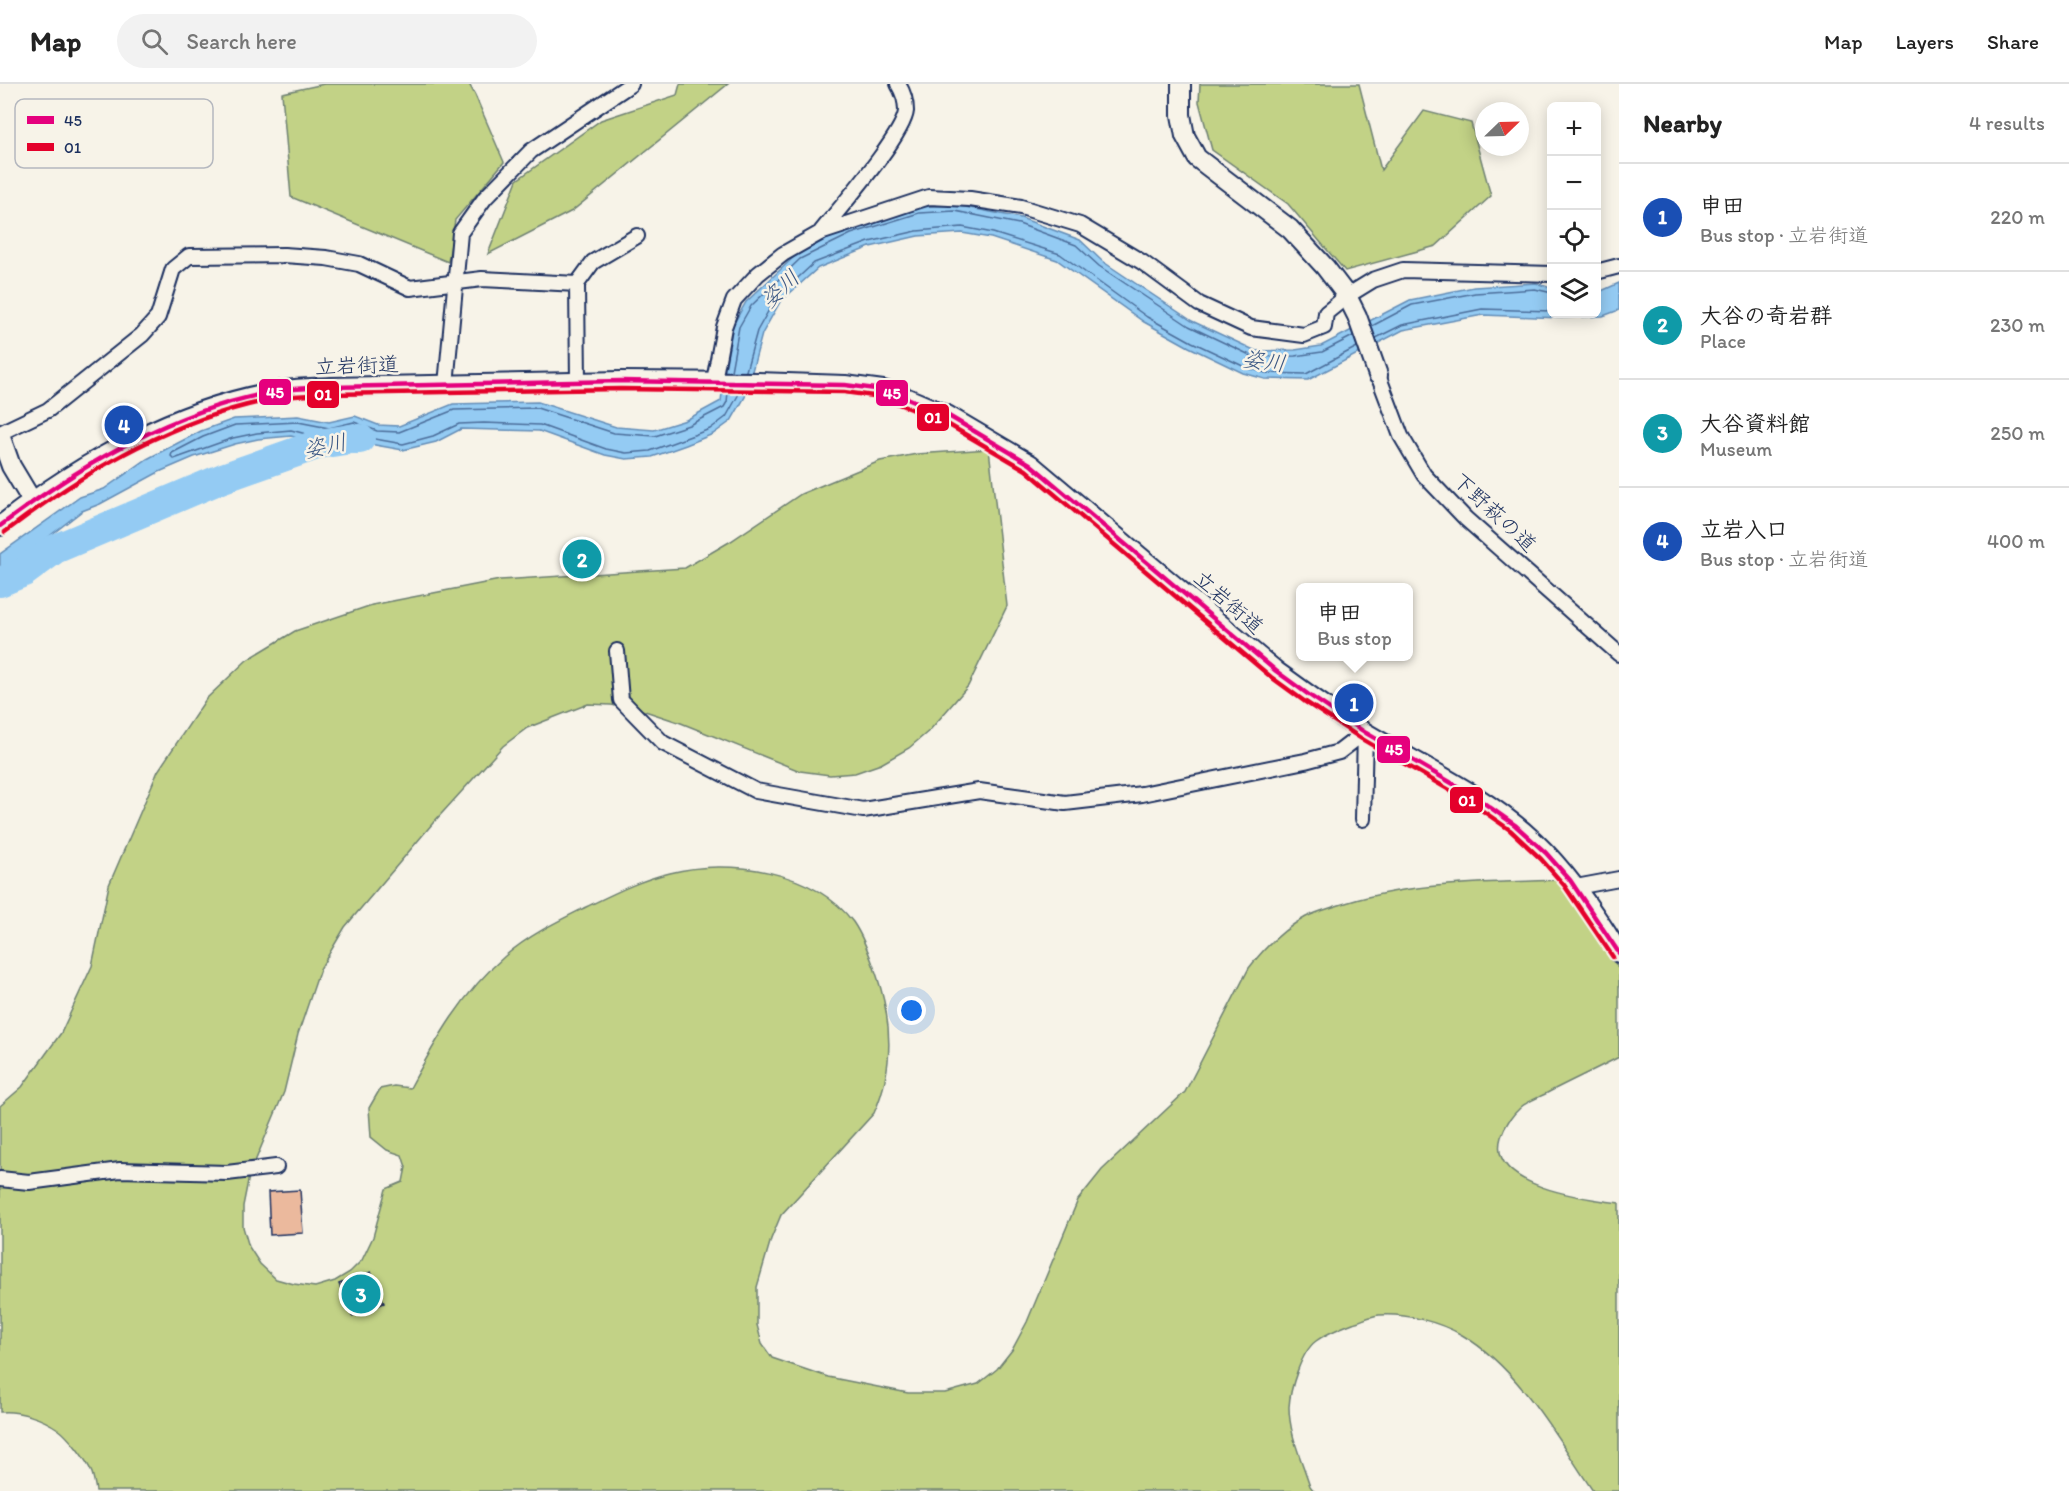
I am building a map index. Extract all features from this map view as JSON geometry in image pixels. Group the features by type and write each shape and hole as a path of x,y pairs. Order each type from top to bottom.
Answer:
{"street":[{"path":"446,385 459,233 485,198 531,151 631,84"},
{"path":"820,233 897,135 906,112 903,93 898,84"},
{"path":"1181,84 1181,116 1185,136 1197,158 1290,229 1325,267 1347,296 1357,316 1378,375"},
{"path":"714,381 724,327 734,300 758,274 783,254 820,233 929,197 970,199 1021,207 1080,225 1142,262 1199,304 1251,328 1304,335 1324,327 1326,313 1347,296 1373,280 1403,270 1547,274"},
{"path":"578,382 577,284 593,262 637,236"},
{"path":"32,501 11,466 0,434 48,410 142,335 158,317 173,268 189,255 284,255 326,258 359,264 410,288 482,279 577,284"},
{"path":"1601,271 1619,266"},
{"name":"下野萩の道","path":"1378,375 1401,435 1424,475 1466,519 1619,654"},
{"name":"立岩街道","path":"0,526 73,474 126,444 202,411 284,390 331,387 714,381 845,384 883,390 927,405 982,434 1030,464 1276,671 1365,732 1477,796 1533,840 1576,887 1619,953"},
{"path":"617,651 621,700 663,743 756,791 863,810 979,791 1065,803 1142,794 1340,752 1365,732"},
{"path":"1362,819 1365,732"},
{"path":"1576,887 1619,879"},
{"path":"0,1179 29,1182 120,1170 227,1173 276,1167"}],"green space":[{"path":"324,84 469,84 504,162 455,220 448,262 291,197 282,93"},
{"path":"680,84 728,84 572,211 488,254 517,180 601,120 677,95"},
{"path":"1200,84 1359,84 1381,170 1424,111 1471,123 1475,138 1475,156 1480,156 1491,196 1436,246 1345,271 1288,204 1212,150 1199,102"},
{"path":"989,449 1007,606 968,686 930,730 909,748 881,764 855,773 830,775 800,771 681,723 642,710 588,704 527,728 503,746 433,823 345,927 320,969 298,1034 284,1092 249,1176 243,1206 243,1227 249,1247 260,1264 276,1279 315,1287 335,1281 350,1272 362,1260 373,1237 386,1189 403,1182 406,1167 402,1155 387,1150 371,1137 369,1108 380,1089 394,1086 410,1088 440,1035 463,1001 490,970 524,941 586,907 648,879 693,869 718,867 769,872 816,890 836,904 853,922 875,969 886,1010 889,1045 885,1079 874,1113 781,1215 771,1239 757,1287 757,1325 762,1344 772,1358 828,1377 908,1393 945,1393 978,1384 997,1369 1012,1350 1027,1322 1078,1200 1102,1170 1185,1092 1249,968 1282,933 1318,912 1392,892 1448,885 1563,880 1619,969 1619,1057 1521,1107 1509,1121 1501,1137 1500,1154 1509,1168 1523,1179 1542,1187 1564,1194 1619,1203 1619,1491 1593,1491 1551,1427 1519,1385 1483,1349 1443,1326 1422,1319 1389,1315 1369,1317 1316,1341 1306,1353 1297,1371 1289,1407 1291,1427 1310,1486 1314,1491 96,1491 90,1468 62,1432 45,1421 30,1416 14,1412 0,1412 0,1106 22,1087 61,1033 92,966 109,885 158,771 206,699 247,660 295,631 372,605 500,580 685,568 731,541 801,494 880,461 917,454"}],"water":[{"path":"955,205 1021,218 1080,240 1102,261 1192,321 1256,351 1295,350 1321,346 1410,300 1474,287 1536,283 1547,287 1547,317 1483,315 1403,330 1308,380 1265,379 1243,373 1144,322 1057,260 991,238 962,233 918,236 870,247 818,268 780,302 762,334 745,397 731,421 713,434 686,445 652,457 626,459 605,455 539,431 461,429 436,442 403,450 375,445 329,446 291,436 258,439 194,457 82,511 21,558 0,570 0,554 80,497 104,489 147,459 201,431 234,419 298,416 329,422 355,416 378,425 399,426 453,404 538,402 616,427 654,430 686,420 721,401 733,325 746,302 797,254 849,228 917,207"},
{"path":"1619,283 1619,310 1601,316 1601,291"}],"building":[{"path":"300,1190 303,1233 270,1235 268,1192"},
{"path":"371,1272 384,1303 352,1316 339,1284"}],"waterway":[{"name":"姿川","path":"0,582 24,572 55,549 223,478 319,444 360,439"}],"transit line":[{"name":"45","path":"0,526 65,480 135,440 208,409 285,390 621,381 845,385 883,390 947,415 1030,464 1276,671 1366,733 1474,796 1515,825 1546,853 1570,880 1619,953"},
{"name":"01","path":"5,532 69,487 137,447 209,416 286,397 331,394 621,389 844,392 881,397 944,422 1026,470 1271,677 1362,739 1470,802 1510,830 1541,859 1564,885 1613,957"}],"place":[{"name":"立岩入口","path":"124,425"},
{"name":"大谷の奇岩群","path":"582,559"},
{"name":"申田","path":"1354,703"},
{"name":"大谷資料館","path":"361,1294"}]}
